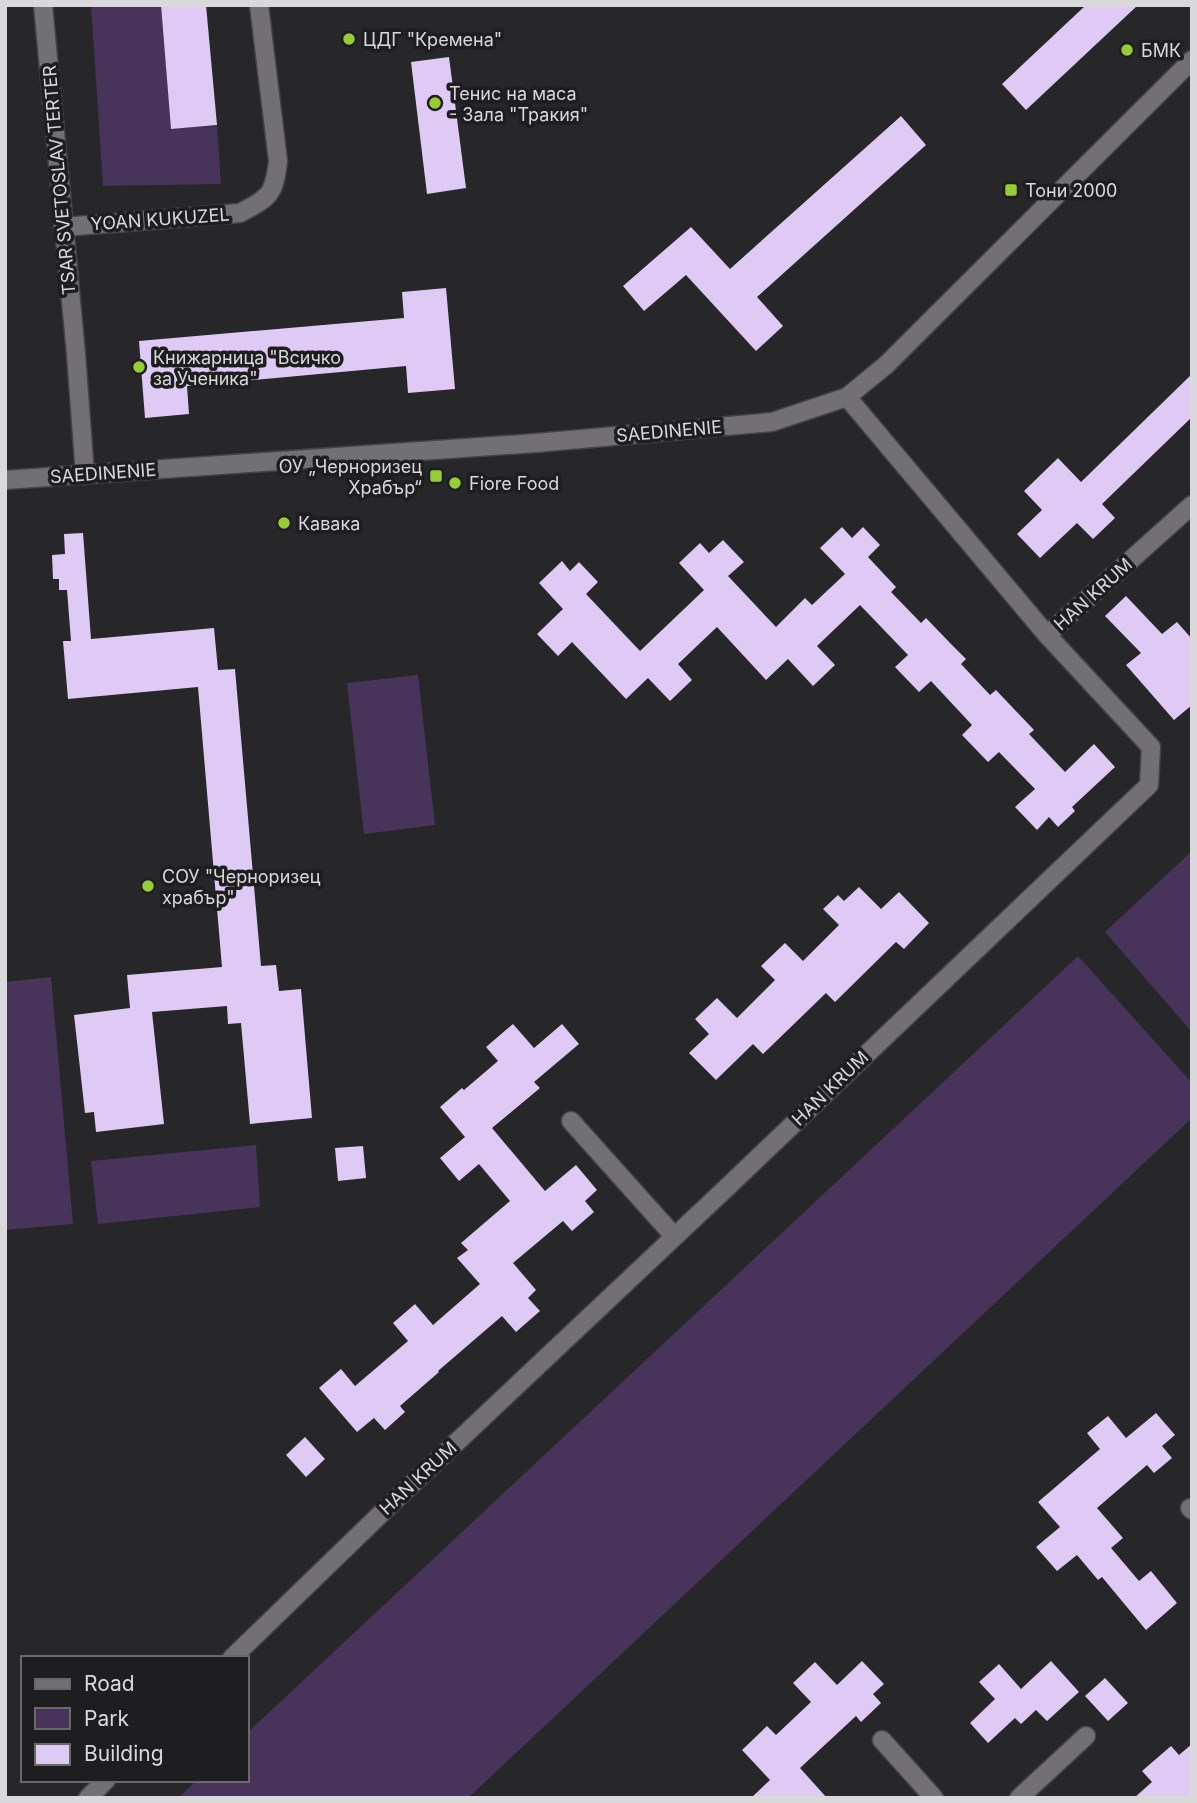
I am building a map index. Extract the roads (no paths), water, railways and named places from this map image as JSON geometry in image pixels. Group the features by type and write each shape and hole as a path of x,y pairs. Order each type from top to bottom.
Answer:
{"street":[{"name":"TSAR SVETOSLAV TERTER","path":"43,5 85,475"},
{"name":"YOAN KUKUZEL","path":"63,227 240,213 265,200 276,182 278,161 259,5"},
{"name":"SAEDINENIE","path":"5,480 536,443 772,422 847,397 887,365 1192,60"},
{"path":"847,397 1047,635"},
{"name":"HAN KRUM","path":"234,1656 1149,785 1151,747 1047,635 1192,505"},
{"path":"571,1121 674,1236"},
{"path":"1019,1798 1086,1736"},
{"path":"882,1740 934,1798"},
{"path":"88,1798 104,1782"}],"place":[{"name":"ЦДГ \"Кремена\"","path":"349,39"},
{"name":"БМК","path":"1127,50"},
{"name":"Тенис на маса - Зала \"Тракия\"","path":"435,103"},
{"name":"Тони 2000","path":"1011,190"},
{"name":"Книжарница \"Всичко за Ученика\"","path":"139,367"},
{"name":"ОУ „Черноризец Храбър“","path":"436,476"},
{"name":"Fiore Food","path":"455,483"},
{"name":"Кавака","path":"284,523"},
{"name":"СОУ \"Черноризец храбър\"","path":"148,886"}]}
